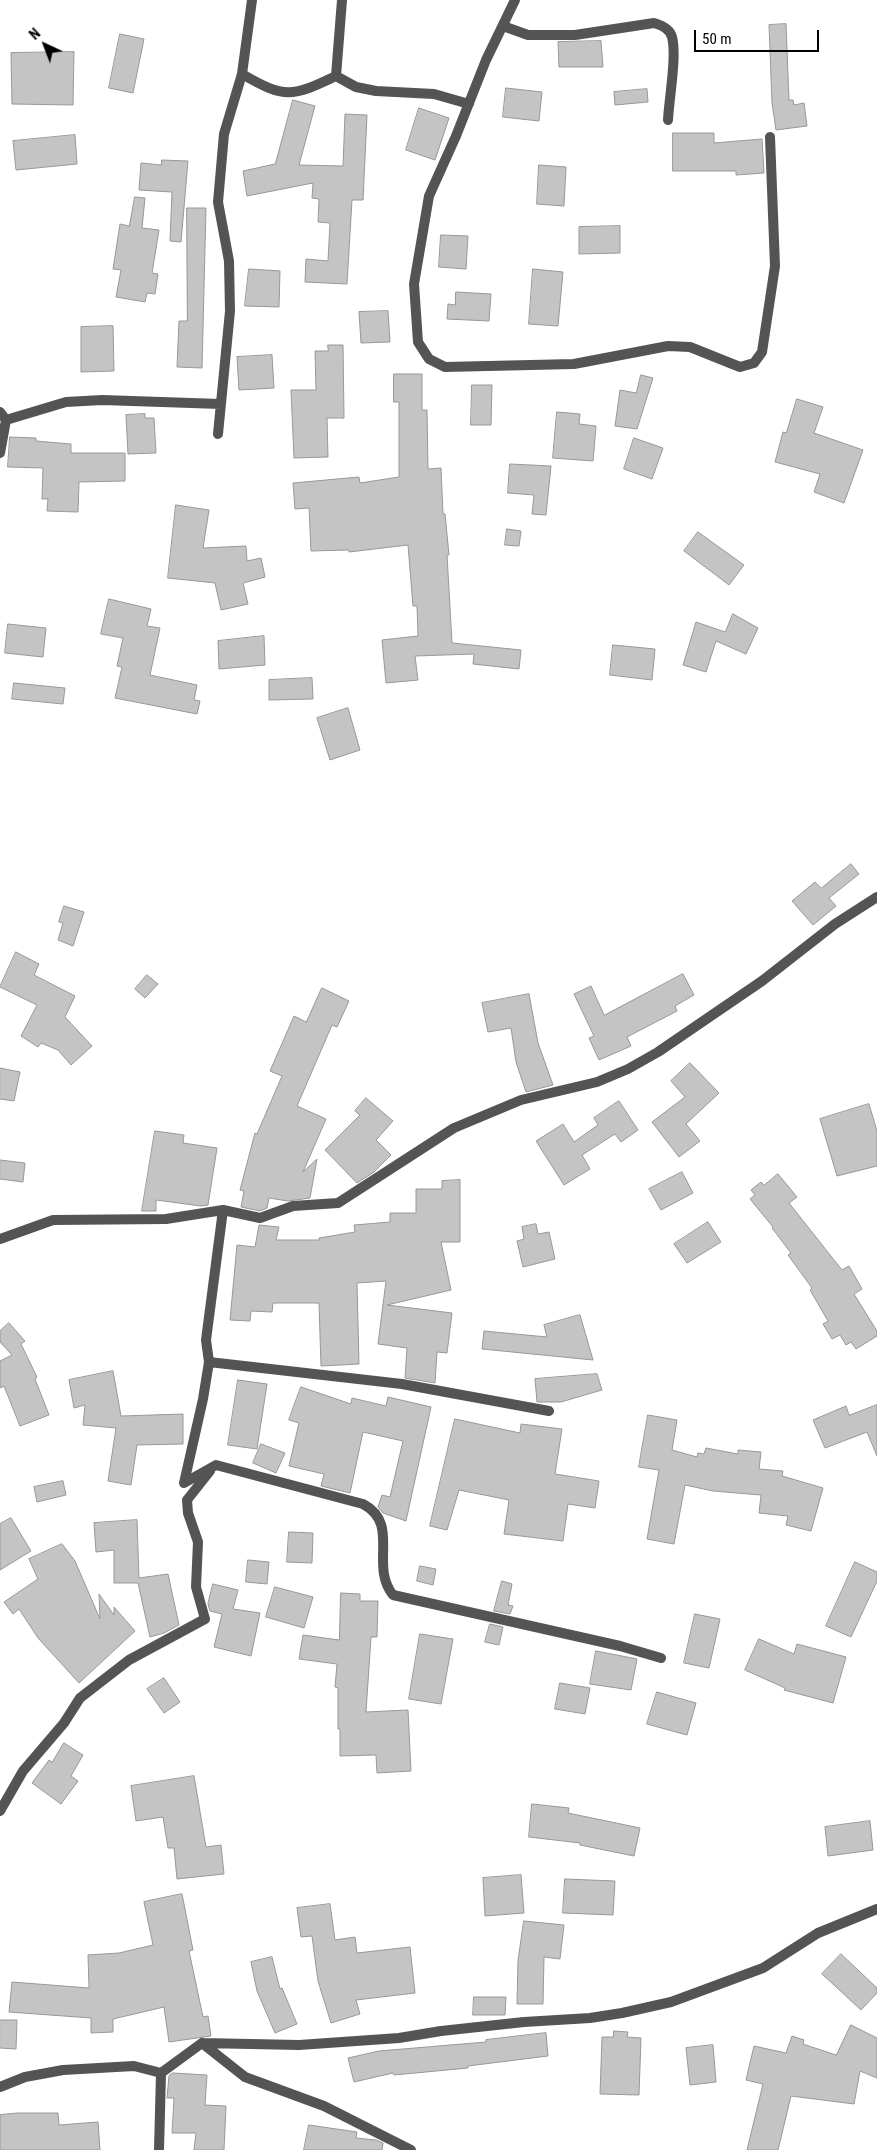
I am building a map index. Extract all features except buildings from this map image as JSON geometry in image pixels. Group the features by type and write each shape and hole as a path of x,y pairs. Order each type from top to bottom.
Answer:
{"street":[{"path":"218,434 230,291 229,261 218,202 224,134 242,74 252,0"},
{"path":"336,76 342,0"},
{"path":"515,0 486,60 469,104 428,196 414,284 418,342 429,359 445,367 574,364 668,346 690,347 740,367 754,363 762,352 775,266 770,137"},
{"path":"503,26 528,35 575,35 654,23 663,26 672,36 673,53 668,120"},
{"path":"242,74 262,86 281,93 304,91 336,76"},
{"path":"336,76 356,87 376,91 434,94 469,104"},
{"path":"0,453 3,416 66,402 102,400 220,404"},
{"path":"0,1239 53,1220 166,1219 223,1210 260,1218 293,1206 338,1203 454,1128 521,1100 597,1082 628,1069 658,1052 762,981 835,924 877,896"},
{"path":"223,1210 206,1340 209,1362 204,1399 184,1483 216,1465 362,1504 371,1508 382,1521 384,1584 393,1595 620,1646 661,1658"},
{"path":"209,1362 402,1384 549,1411"},
{"path":"0,1811 23,1771 64,1723 80,1698 129,1660 205,1618 196,1587 198,1542 188,1513 187,1500 216,1465"},
{"path":"0,2087 25,2077 63,2070 134,2066 161,2073 202,2044 299,2045 398,2038 441,2031 524,2022 590,2018 622,2013 671,2002 763,1968 818,1933 877,1909"},
{"path":"202,2044 245,2077 324,2106 411,2150"},
{"path":"160,2150 161,2073"}]}
